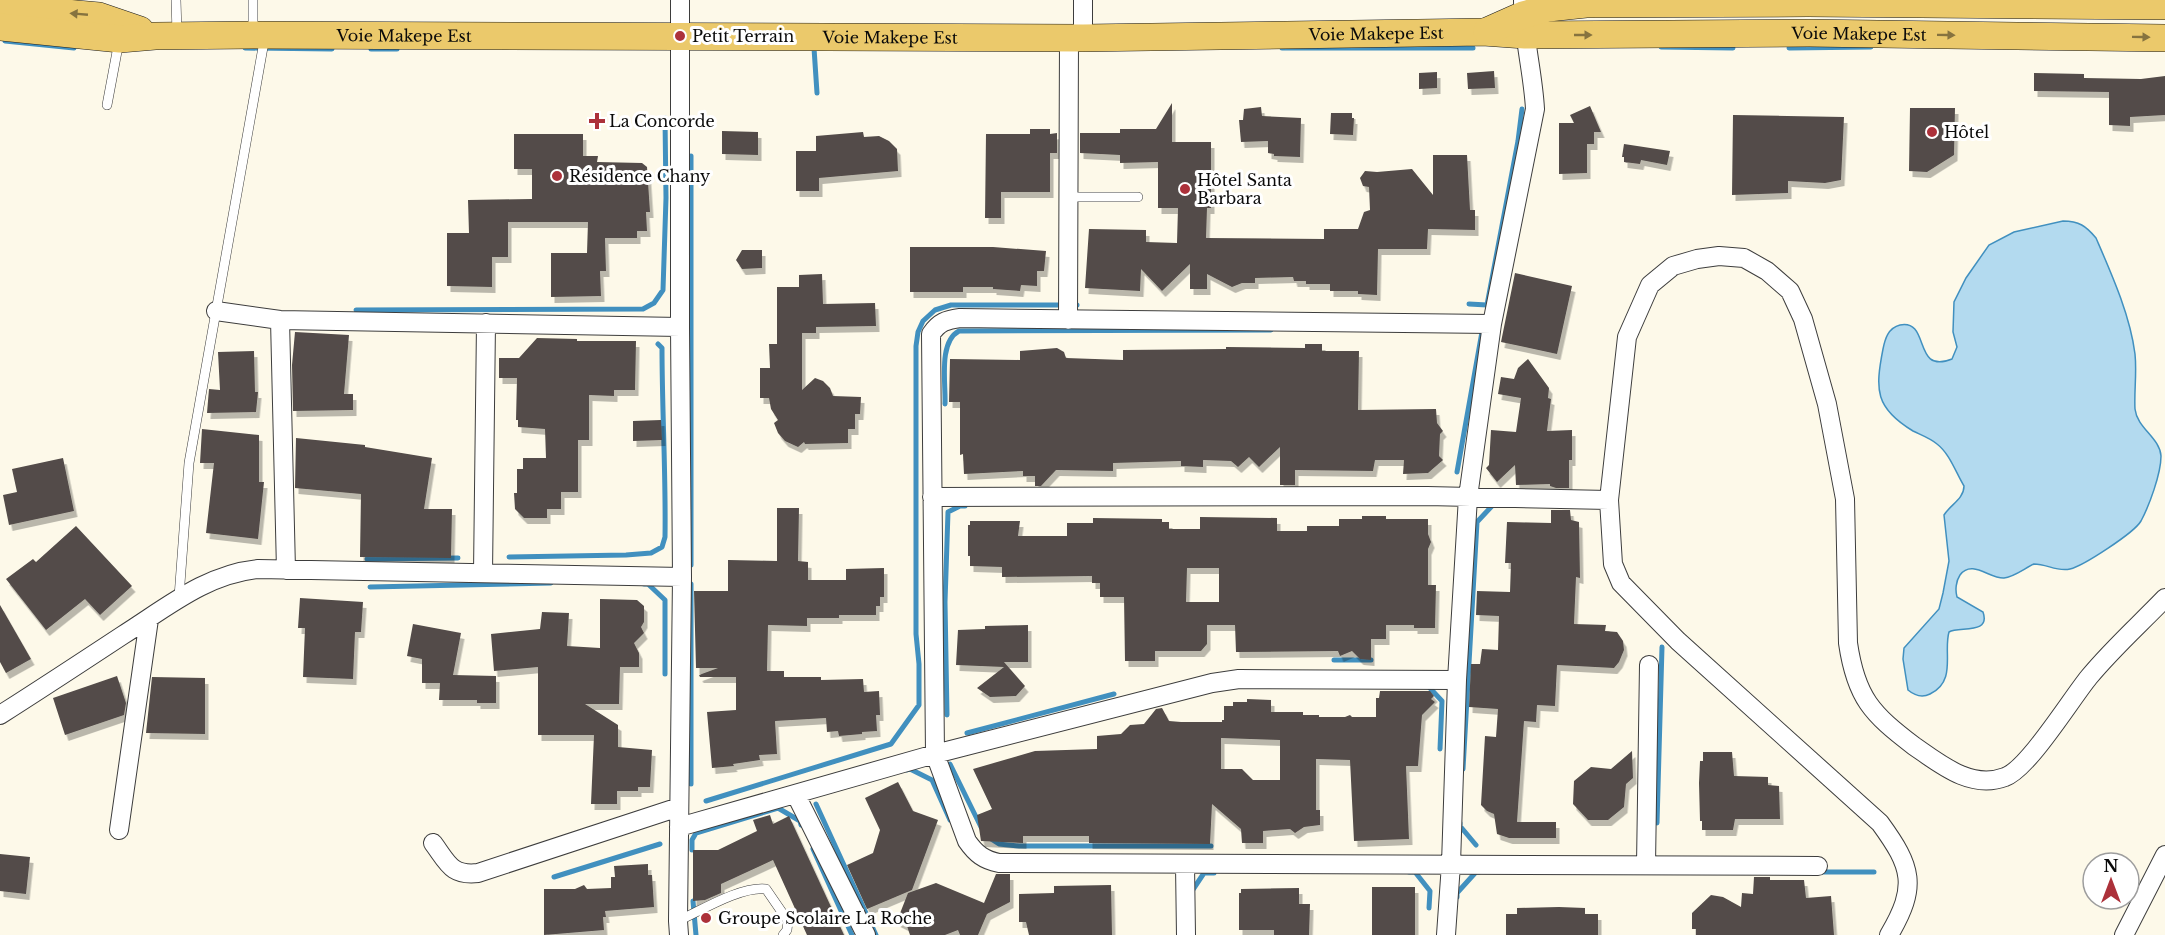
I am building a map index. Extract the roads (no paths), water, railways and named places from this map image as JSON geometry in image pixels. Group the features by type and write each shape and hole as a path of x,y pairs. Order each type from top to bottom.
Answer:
{"main road":[{"name":"Voie Makepe Est","path":"0,27 120,39 259,35 1076,38 1483,32 1548,8 1586,4 1808,1 2165,6"},
{"name":"Voie Makepe Est","path":"0,7 99,16 166,36"},
{"name":"Voie Makepe Est","path":"1524,17 1809,33 2165,38"}],"street":[{"path":"678,928 682,577 680,0"},
{"path":"1068,320 1069,197 1076,38 1083,0"},
{"path":"1808,1 1809,33"},
{"path":"1446,935 1451,864 1457,680 1468,497 1492,324 1535,109 1524,17"},
{"path":"1889,935 1900,918 1908,892 1908,870 1899,849 1880,824 1678,642 1621,583 1612,564 1610,500 1628,337 1650,285 1673,266 1719,256 1744,258 1767,271 1790,291 1803,319 1827,404 1845,499 1848,643 1851,664 1857,682 1875,715 1942,766 1962,776 1984,780 2005,777 2022,766 2090,676 2165,598"},
{"path":"216,311 280,320 680,327"},
{"path":"1492,324 960,318 945,320 937,326 931,334 935,754 966,841 986,860 999,863 1818,866"},
{"path":"280,320 286,570"},
{"path":"483,573 486,323"},
{"path":"932,497 1468,497 1610,500"},
{"path":"0,715 149,619 179,597 223,576 240,571 682,577"},
{"path":"118,830 149,619"},
{"path":"1646,865 1649,665"},
{"path":"679,828 935,754 1212,683 1239,679 1457,680"},
{"path":"796,795 866,935"},
{"path":"433,843 453,870 465,875 478,873 679,807"},
{"path":"2124,935 2165,855"},
{"path":"1185,865 1186,935"}],"lane":[{"path":"166,36 176,0"},
{"path":"179,597 189,463 216,311 259,35 253,0"},
{"path":"107,105 120,39"},
{"path":"1069,197 1138,197"},
{"path":"678,928 744,891 756,888 766,889 788,921 788,930 783,935"}],"water":[{"path":"2063,221 2082,225 2096,238 2120,295 2135,354 2135,409 2140,422 2160,450 2157,481 2141,521 2108,548 2076,567 2061,569 2034,564 2004,578 1976,569 1970,569 1960,575 1956,589 1957,597 1983,612 1984,619 1978,627 1949,632 1944,682 1930,694 1918,695 1908,690 1903,659 1904,648 1939,609 1949,561 1944,515 1959,498 1964,486 1942,448 1900,423 1885,406 1879,387 1879,376 1885,341 1896,326 1909,325 1916,330 1931,360 1940,362 1952,359 1957,347 1953,332 1954,302 1966,278 1989,245 2014,232"}],"waterway":[{"path":"5,41 74,48"},
{"path":"1661,47 1733,48"},
{"path":"1789,48 1871,47"},
{"path":"245,48 332,49"},
{"path":"814,48 817,93"},
{"path":"1282,48 1473,48"},
{"path":"371,49 397,49"},
{"path":"1469,304 1487,305 1522,109"},
{"path":"356,310 643,309 654,303 663,290 666,198 665,118"},
{"path":"691,156 691,565"},
{"path":"706,801 891,744 919,705 916,634 916,346 918,332 923,321 935,310 951,305 1077,305"},
{"path":"1457,472 1482,332 1479,329"},
{"path":"945,404 944,364 948,344 952,336 959,331 1271,330"},
{"path":"509,557 626,555 651,553 662,547 665,537 662,348 658,344"},
{"path":"947,715 945,602 948,512 965,506"},
{"path":"1463,769 1477,522 1492,506"},
{"path":"367,559 458,558"},
{"path":"370,587 551,583"},
{"path":"644,584 648,584 665,600 665,674"},
{"path":"691,584 691,784"},
{"path":"1657,823 1662,647"},
{"path":"1334,660 1371,660"},
{"path":"1427,685 1442,701 1440,749"},
{"path":"967,733 1114,694"},
{"path":"950,764 981,827"},
{"path":"907,770 910,769 932,780 950,820"},
{"path":"816,804 876,935"},
{"path":"692,850 692,840 696,833 778,808 800,821 801,825"},
{"path":"1460,823 1476,845"},
{"path":"988,837 999,844 1019,846 1211,846"},
{"path":"554,877 660,844"},
{"path":"813,849 852,935"},
{"path":"1409,872 1415,872 1430,891 1429,908"},
{"path":"1457,897 1457,893 1476,872 1479,872"},
{"path":"1820,872 1874,872"},
{"path":"1192,891 1204,873 1214,873"},
{"path":"693,901 696,935"}],"place":[{"name":"Petit Terrain","path":"680,36"},
{"name":"La Concorde","path":"597,121"},
{"name":"Hôtel","path":"1932,132"},
{"name":"Résidence Chany","path":"557,176"},
{"name":"Hôtel Santa Barbara","path":"1185,189"},
{"name":"Groupe Scolaire La Roche","path":"706,918"}]}
